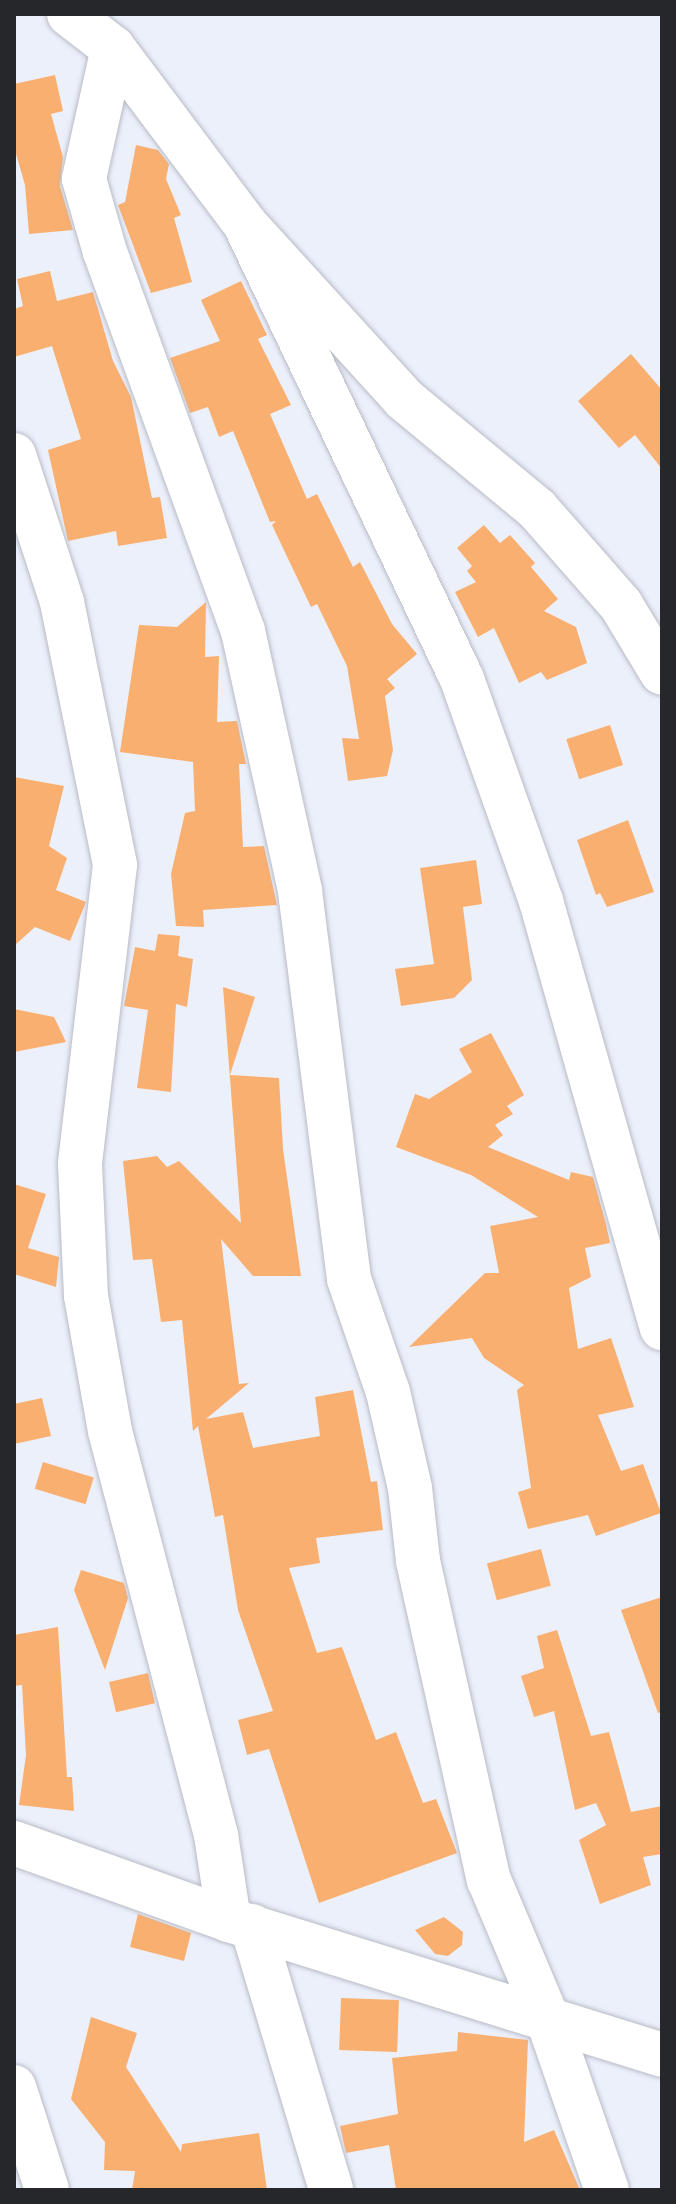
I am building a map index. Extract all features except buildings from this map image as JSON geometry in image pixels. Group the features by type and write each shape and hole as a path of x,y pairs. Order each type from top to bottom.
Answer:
{"street":[{"path":"69,14 113,48 245,224 404,399 537,509 621,605 662,673"},
{"path":"113,48 84,179 105,252 243,631 300,891 349,1279 388,1392 410,1488 418,1561 489,1880 547,2017 607,2190"},
{"path":"245,224 462,679 541,901 662,1328"},
{"path":"14,455 62,602 115,865 80,1164 86,1296 110,1431 240,1923 331,2190"},
{"path":"14,1843 240,1923 662,2055"},
{"path":"14,2087 47,2190"}]}
